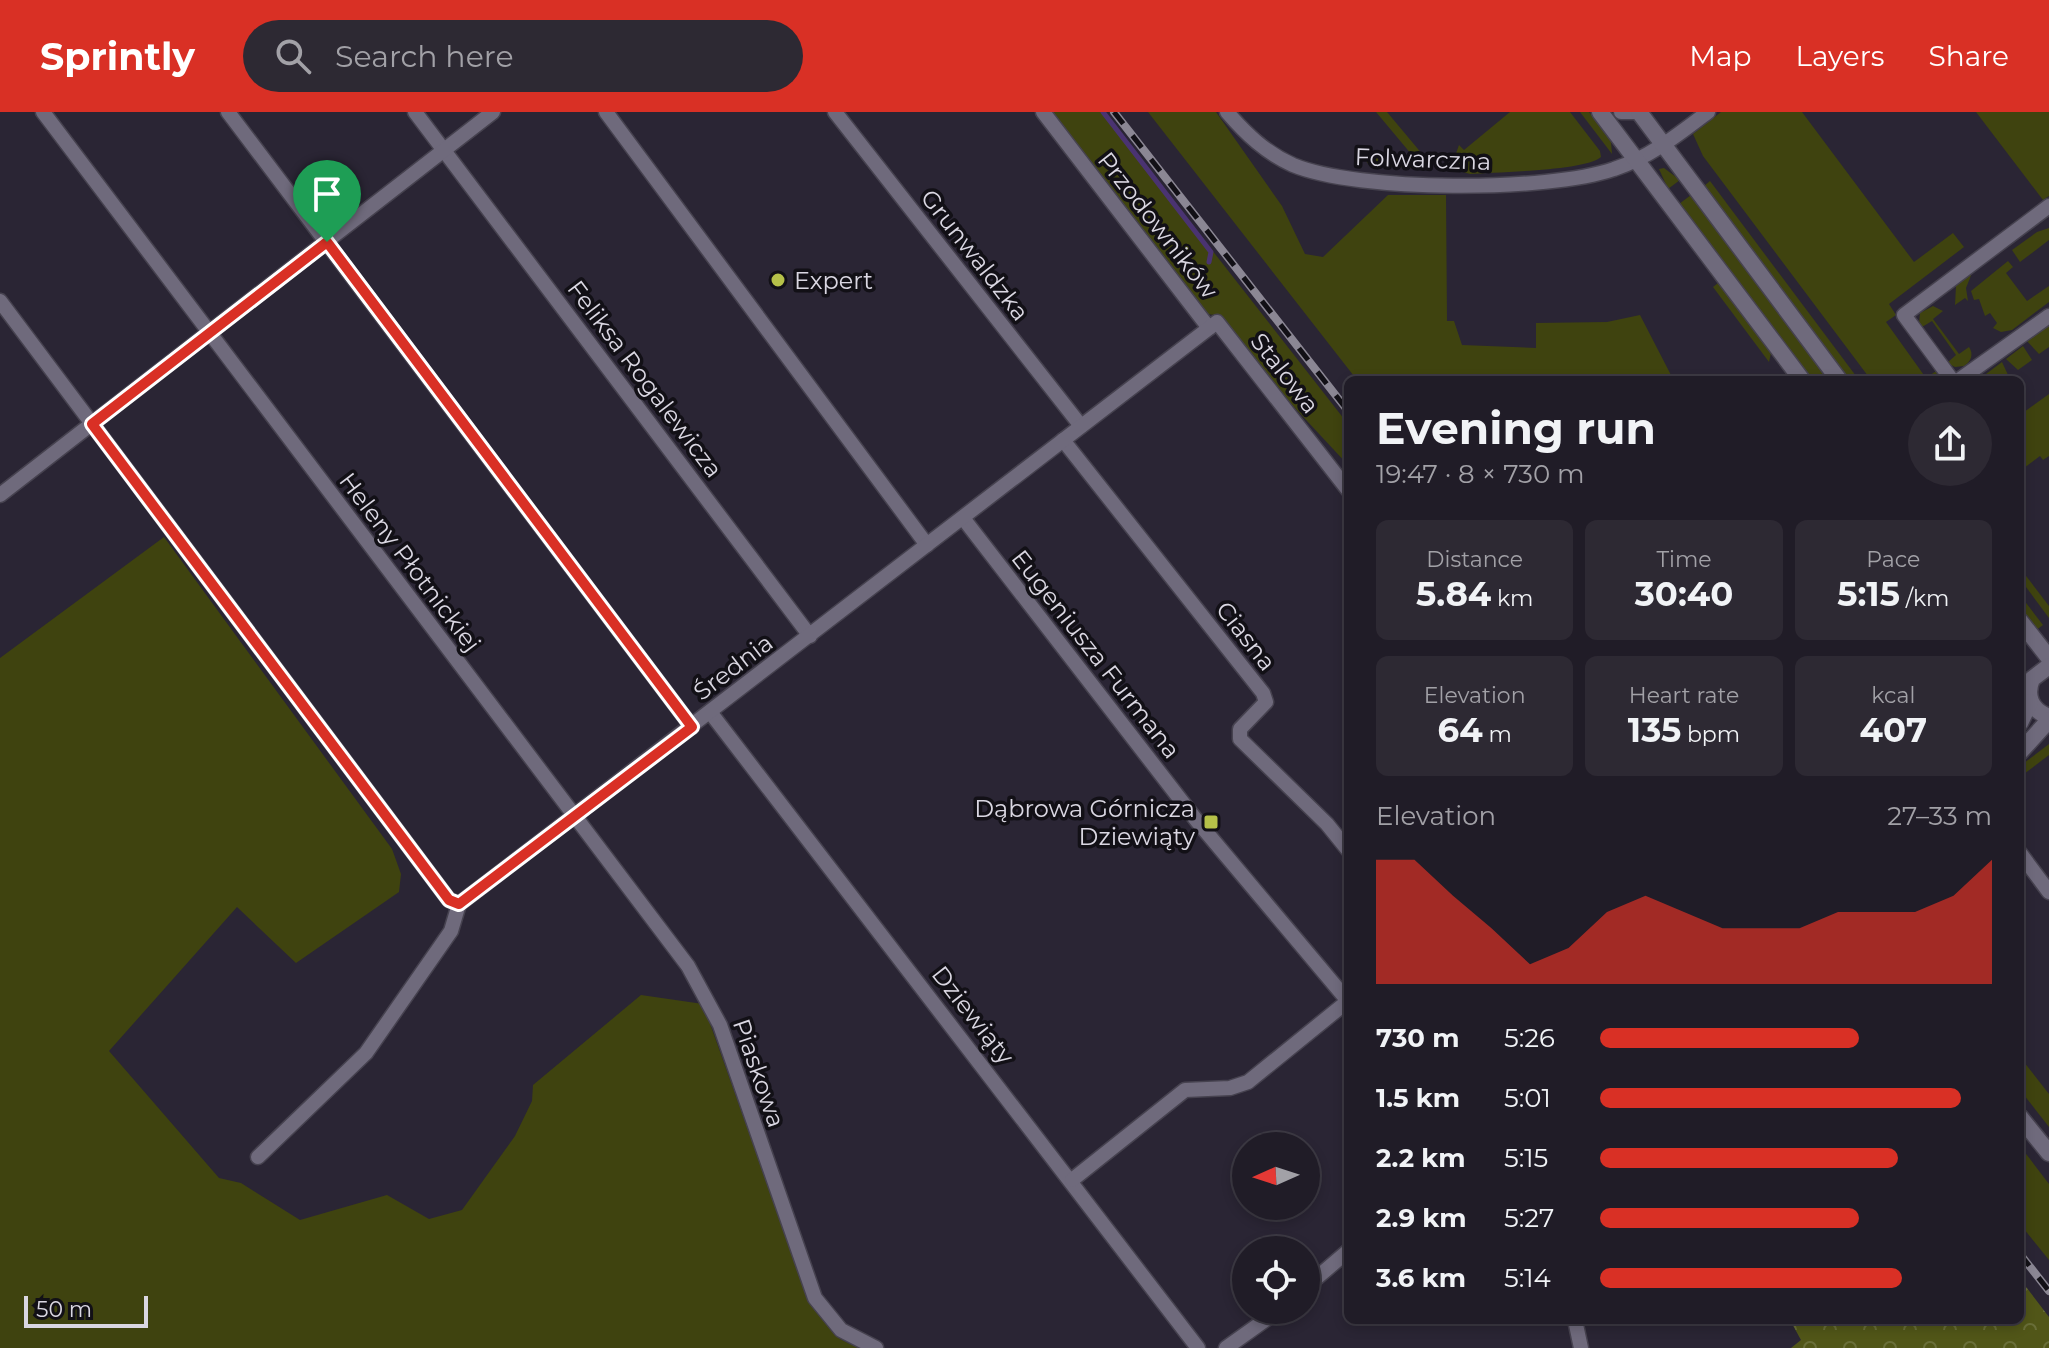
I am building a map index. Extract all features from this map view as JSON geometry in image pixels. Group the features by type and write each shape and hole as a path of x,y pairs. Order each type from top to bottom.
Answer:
{"street":[{"name":"Heleny Płotnickiej","path":"43,112 575,817"},
{"path":"228,112 692,727"},
{"name":"Feliksa Rogalewicza","path":"415,112 810,636"},
{"path":"0,495 493,112"},
{"path":"606,112 927,545"},
{"name":"Grunwaldzka","path":"835,112 1081,426"},
{"name":"Przodowników","path":"1043,112 1213,325"},
{"name":"Folwarczna","path":"1227,112 1245,132 1277,157 1310,171 1348,179 1419,185 1501,184 1596,174 1636,160 1663,145 1708,112"},
{"path":"1600,112 1799,376"},
{"path":"1621,112 1638,112 1836,376"},
{"path":"1949,376 1904,315 2049,206"},
{"path":"0,301 449,900 459,904 451,931 366,1053 258,1157"},
{"path":"1965,376 2049,316"},
{"name":"Średnia","path":"459,904 1213,325"},
{"name":"Stalowa","path":"1213,325 1344,485"},
{"name":"Ciasna","path":"1063,440 1263,693 1266,702 1240,729 1240,739 1327,824 1344,845"},
{"name":"Eugeniusza Furmana","path":"963,518 1197,821 1344,996"},
{"path":"2024,626 2049,658"},
{"path":"2024,711 2036,673 2049,666"},
{"path":"2024,678 2039,712 2049,718 2024,747"},
{"name":"Dziewiąty","path":"710,712 1198,1348"},
{"name":"Piaskowa","path":"575,817 688,966 710,1004 815,1298 841,1330 876,1348"},
{"path":"2024,858 2049,892"},
{"path":"1072,1180 1185,1090 1230,1088 1248,1082 1344,1004"},
{"path":"2024,1122 2049,1153"},
{"path":"1320,1275 1344,1254"},
{"path":"1226,1348 1259,1324"},
{"path":"1576,1324 1581,1348"}],"green space":[{"path":"1049,112 1104,112 1344,419 1344,461 1255,365 1221,316 1201,313"},
{"path":"1148,112 1216,112 1282,206 1305,254 1323,257 1388,195 1446,195 1447,321 1454,321 1462,345 1536,348 1536,323 1607,322 1640,315 1671,376 1354,376"},
{"path":"1376,112 1387,112 1428,161 1426,169 1369,165 1361,153 1417,161"},
{"path":"1510,112 1570,112 1600,151 1601,157 1592,162 1559,168 1470,174 1460,171 1454,159 1459,145 1464,150"},
{"path":"1580,112 1589,112 1611,142 1612,154"},
{"path":"1721,112 1802,112 1914,262 1953,233 1964,247 1889,304 1896,315 1886,322 1925,376 1868,376 1703,156 1693,134"},
{"path":"1976,112 2049,112 2049,196 2043,200"},
{"path":"1664,168 1680,180 1668,189 1659,169"},
{"path":"1710,181 1856,376 1846,376 1704,186"},
{"path":"1691,195 1826,376 1809,376 1679,204"},
{"path":"2049,228 2049,240 2020,262 2012,250 2037,232"},
{"path":"2008,261 2013,267 2006,273 2027,301 2049,286 2049,302 2012,330 2001,332 1993,328 1997,323 1990,313 1985,316 1979,299 1974,300 1971,291"},
{"path":"1972,273 1966,288 1968,301 1965,298 1955,305 1956,286"},
{"path":"1718,283 1771,353 1769,362 1713,287"},
{"path":"1933,306 1943,311 1933,319 1959,354 1969,347 1971,350 1971,358 1964,366 1955,367 1947,363 1956,355 1932,321 1922,327 1919,324 1920,313"},
{"path":"2049,322 2049,347 2039,354 2026,340"},
{"path":"2023,346 2032,360 2018,370 2006,359"},
{"path":"2002,362 2009,376 1983,376"},
{"path":"2049,394 2049,456 2043,460 2040,456 2024,468 2024,412"},
{"path":"164,537 392,849 401,874 399,892 296,963 237,907 109,1051 219,1178 241,1183 300,1220 387,1195 429,1219 462,1210 515,1136 532,1101 533,1085 641,995 703,1004 810,1303 840,1339 858,1348 0,1348 0,658"},
{"path":"2024,573 2049,606 2049,618 2024,584"},
{"path":"2024,600 2043,625 2035,631 2024,613"},
{"path":"2049,744 2049,755 2024,774 2024,763"},
{"path":"2024,1062 2049,1094 2049,1127 2024,1095"},
{"path":"2024,1151 2049,1184 2049,1260 2024,1229"},
{"path":"2024,1284 2049,1317 2049,1348 1791,1348 1801,1340 1792,1324 2024,1324"}],"waterway":[{"path":"1103,112 1211,252 1209,262"}],"railway":[{"path":"1114,112 1344,406"},
{"path":"2024,1259 2049,1291"}],"place":[{"name":"Expert","path":"778,280"},
{"name":"Dąbrowa Górnicza Dziewiąty","path":"1211,822"}],"route":[{"path":"327,242 692,727 466,902 459,904 449,900 92,424 327,242"}]}
